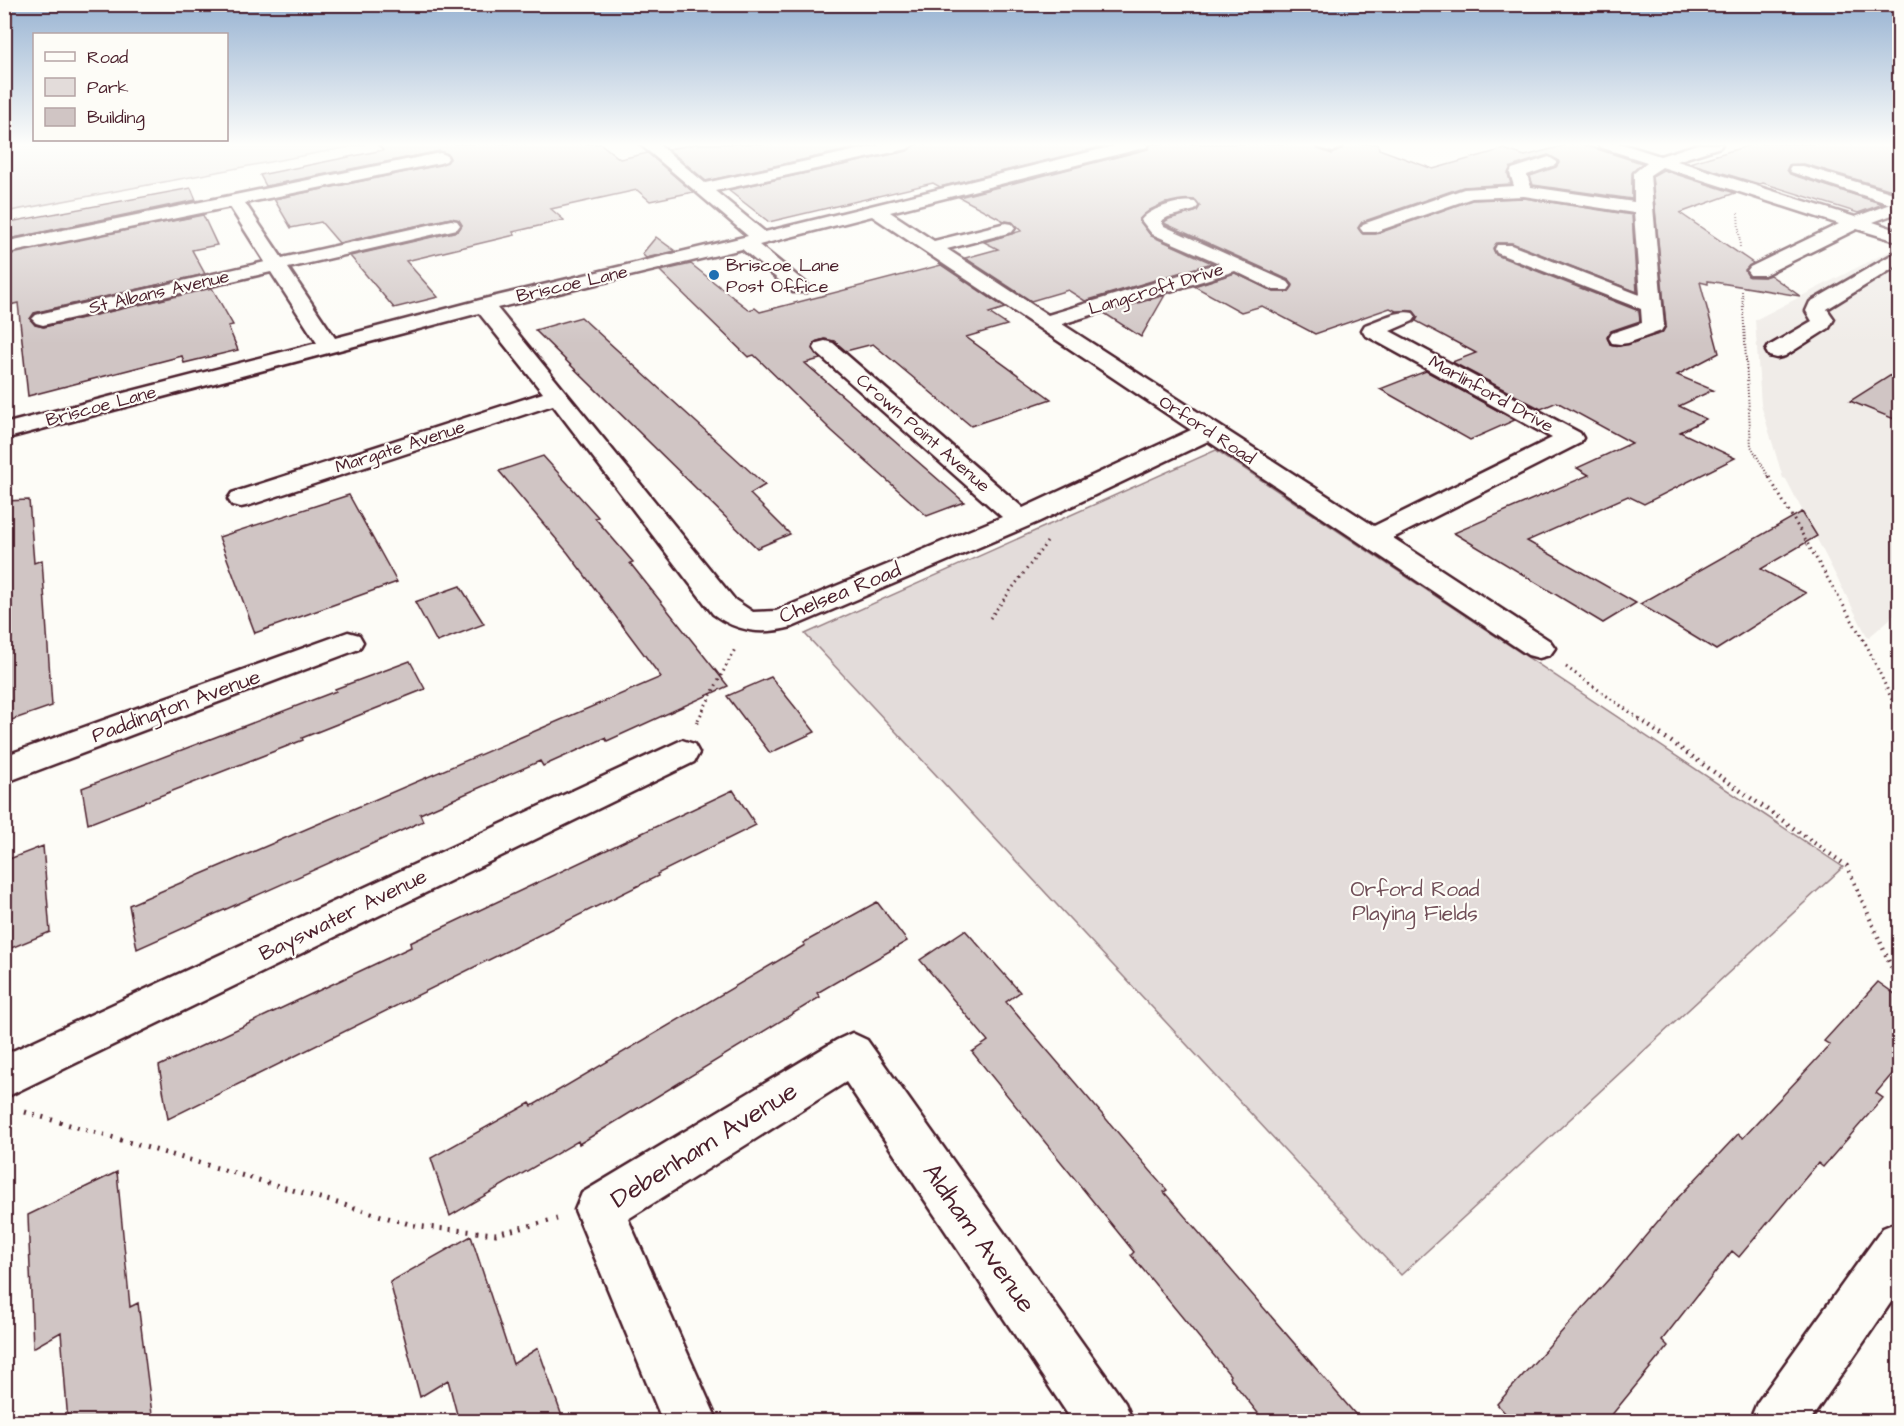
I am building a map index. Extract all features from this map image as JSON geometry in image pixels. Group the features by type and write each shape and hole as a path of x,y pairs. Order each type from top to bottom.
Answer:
{"street":[{"path":"8,247 183,211"},
{"path":"241,211 329,345"},
{"path":"722,211 801,288"},
{"name":"Briscoe Lane","path":"4,432 484,305 873,211"},
{"name":"Orford Road","path":"876,211 1539,648"},
{"name":"Langcroft Drive","path":"1171,211 1150,220 1158,230 1237,264"},
{"path":"1369,228 1419,211"},
{"path":"1620,338 1653,326 1643,211"},
{"path":"1816,211 1899,237"},
{"path":"1757,271 1855,223 1887,211"},
{"name":"St Albans Avenue","path":"43,319 451,225"},
{"path":"931,247 1006,228"},
{"path":"1504,249 1651,306"},
{"path":"1777,351 1822,324 1823,319 1816,311 1817,306 1899,256"},
{"path":"1237,264 1281,286"},
{"name":"Langcroft Drive","path":"1044,323 1237,264"},
{"name":"Chelsea Road","path":"484,305 724,607 740,619 749,622 781,620 1024,517 1209,431"},
{"name":"Marlinford Drive","path":"1372,538 1571,438 1373,330 1406,317"},
{"name":"Crown Point Avenue","path":"825,348 1024,517"},
{"name":"Margate Avenue","path":"241,499 558,396"},
{"name":"Paddington Avenue","path":"4,770 348,642"},
{"name":"Bayswater Avenue","path":"10,1093 682,753"},
{"name":"Debenham Avenue","path":"691,1422 599,1210 852,1054"},
{"name":"Aldham Avenue","path":"852,1054 1106,1422"},
{"path":"1776,1422 1899,1245"}],"path":[{"path":"1738,211 1740,258"},
{"path":"1741,282 1751,446 1868,648 1899,717"},
{"path":"990,618 1052,535 1024,517"},
{"path":"682,753 749,622"},
{"path":"1539,648 1847,866 1893,971 1899,976"},
{"path":"1893,971 1899,936"},
{"path":"10,1093 416,1226 496,1234 599,1210"}],"shaded area":[{"path":"1899,246 1899,611 1868,638 1786,479 1783,478 1761,405 1755,320"}],"green space":[{"name":"Orford Road Playing Fields","path":"1216,450 1843,867 1401,1275 805,634"}],"building":[{"path":"71,211 145,211 4,240 4,223"},
{"path":"281,211 553,211 564,220 513,232 515,235 406,261 438,297 394,308 350,256 458,231 462,225 459,220 451,218 339,243 321,222 291,228"},
{"path":"754,211 817,211 769,222"},
{"path":"984,211 1149,211 1139,220 1151,236 1212,263 1085,301 1068,290 1031,301 965,258 998,249 984,242 1021,231 1012,222 1004,221"},
{"path":"1197,211 1395,211 1362,222 1358,228 1363,234 1376,234 1442,211 1604,211 1632,215 1637,292 1512,243 1497,243 1493,248 1496,255 1639,311 1640,321 1611,331 1607,337 1610,344 1620,346 1662,333 1666,326 1655,211 1687,211 1680,213 1753,263 1745,270 1748,276 1770,275 1800,296 1708,281 1708,284 1700,282 1719,353 1677,375 1713,390 1679,406 1706,419 1680,432 1735,458 1644,504 1628,496 1527,541 1636,603 1603,623 1454,533 1589,475 1577,468 1632,443 1557,402 1541,409 1452,362 1476,353 1416,321 1418,317 1413,311 1396,311 1390,308 1315,334 1262,306 1241,312 1194,286 1235,273 1274,292 1288,292 1293,285 1289,280 1164,222"},
{"path":"203,215 217,245 192,250 205,274 34,313 30,319 35,325 44,327 212,288 233,325 228,326 238,350 184,363 182,356 28,396 18,303 10,305 4,254"},
{"path":"656,237 675,251 646,258 642,254"},
{"path":"691,264 749,310 755,308 760,312 941,265 1005,308 989,313 1007,325 966,337 1051,399 971,426 873,344 846,351 834,341 824,339 815,342 812,349 820,359 805,363 964,502 927,516 832,431 754,355 748,357 660,271"},
{"path":"1165,295 1141,337 1104,313"},
{"path":"581,317 765,485 750,494 790,534 757,548 535,330"},
{"path":"1899,370 1899,421 1850,401"},
{"path":"1426,371 1515,420 1470,440 1380,389"},
{"path":"543,456 598,517 595,518 633,562 630,563 728,686 607,741 605,738 543,766 540,761 420,814 423,821 137,949 129,905 661,677 568,553 499,471"},
{"path":"349,495 397,582 255,633 219,537"},
{"path":"29,500 34,563 42,560 52,706 6,722 4,501"},
{"path":"1802,512 1817,536 1761,569 1806,593 1716,650 1640,604"},
{"path":"460,586 484,624 437,642 415,602"},
{"path":"410,661 425,689 302,738 303,740 88,824 82,788"},
{"path":"771,677 815,732 770,753 727,696"},
{"path":"733,790 756,825 168,1119 159,1066 411,947 410,943"},
{"path":"43,846 50,932 4,951 4,861"},
{"path":"877,902 907,941 817,993 820,997 579,1144 578,1141 450,1216 431,1158 530,1103 532,1106 805,945 803,943"},
{"path":"965,930 1020,992 1006,1002 1167,1190 1164,1192 1362,1422 1265,1422 1229,1377 1230,1375 1131,1255 1134,1252 972,1052 988,1041 920,960"},
{"path":"1878,982 1899,997 1899,1066 1876,1093 1883,1098 1823,1167 1818,1163 1739,1257 1732,1251 1662,1340 1668,1346 1606,1422 1513,1422 1497,1404 1617,1270 1674,1202 1738,1134 1743,1138 1830,1045 1824,1041"},
{"path":"117,1172 130,1307 138,1303 153,1422 68,1422 61,1332 33,1348 28,1215"},
{"path":"471,1236 513,1364 538,1348 564,1422 459,1422 448,1380 420,1397 390,1282"}],"place":[{"name":"Briscoe Lane Post Office","path":"714,275"}]}
